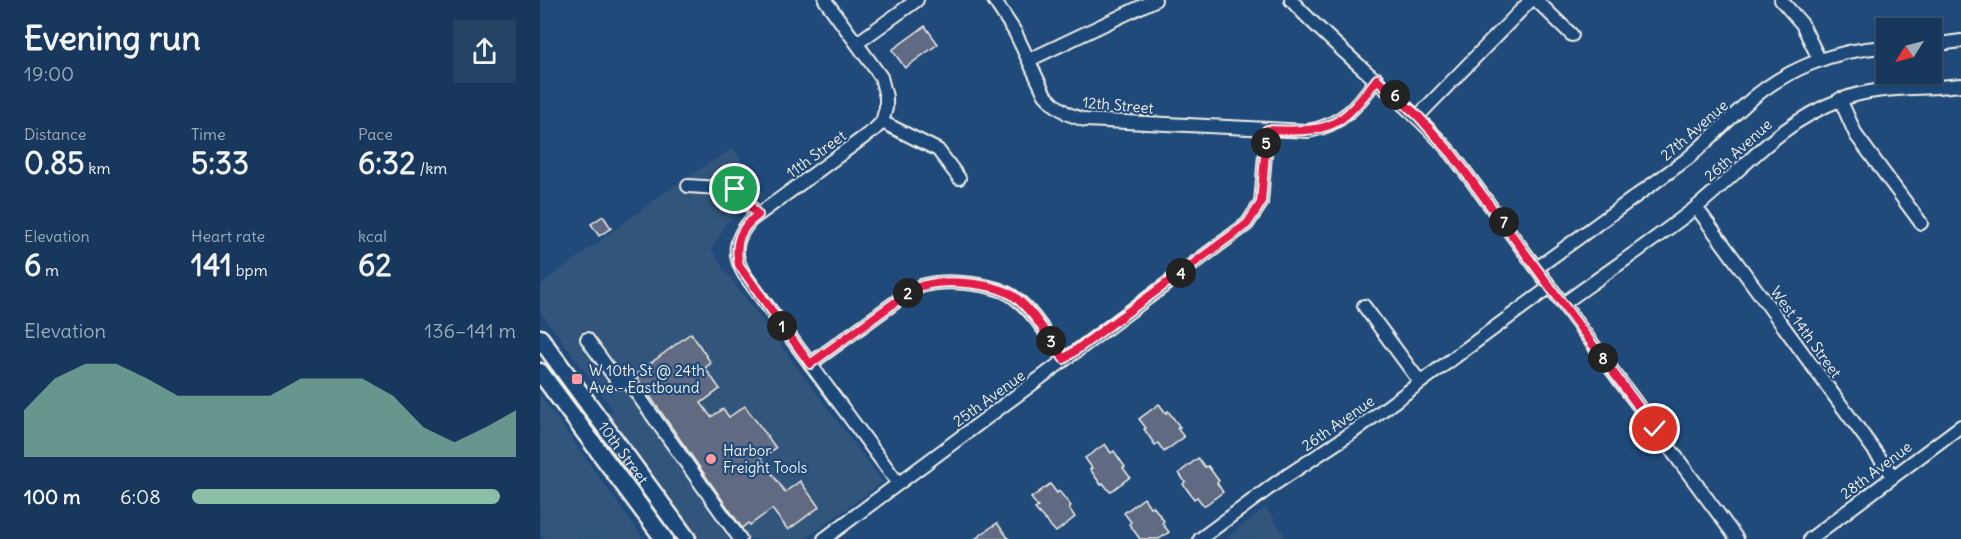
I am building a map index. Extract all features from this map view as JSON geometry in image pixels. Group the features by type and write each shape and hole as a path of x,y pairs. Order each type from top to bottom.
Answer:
{"main road":[{"name":"10th Street","path":"540,338 687,539"},
{"path":"540,346 554,357"},
{"name":"10th Street","path":"540,372 664,539"}],"street":[{"path":"825,0 881,77 886,97 882,122 938,150 959,178"},
{"path":"857,43 917,0"},
{"name":"12th Street","path":"994,0 1015,32 1045,96 1068,114 1085,120 1267,130"},
{"path":"1029,60 1155,0"},
{"path":"1291,0 1311,21 1418,116 1459,162 1737,539"},
{"path":"1418,116 1534,0 1572,35"},
{"path":"1781,0 1802,24 1819,59"},
{"path":"1942,44 1961,41"},
{"name":"27th Avenue","path":"1537,268 1687,159 1750,101 1777,81 1819,59 1876,48"},
{"path":"1267,130 1308,131 1331,126 1345,117 1360,102 1377,79"},
{"name":"26th Avenue","path":"1563,304 1696,207 1798,119 1840,99 1887,90 1932,89 1961,85"},
{"path":"1840,99 1856,135 1921,223"},
{"name":"11th Street","path":"882,122 758,215 741,231 736,253 739,265 898,483"},
{"name":"25th Avenue","path":"824,539 1247,224 1261,203 1267,130"},
{"path":"688,186 735,189 758,215"},
{"name":"West 14th Street","path":"1696,207 1893,476"},
{"path":"810,364 908,293 925,285 956,284 991,287 1014,296 1034,318 1064,359"},
{"name":"26th Avenue","path":"1200,539 1297,475 1420,382 1435,376 1550,287"},
{"path":"1364,306 1420,382"},
{"path":"587,339 618,382"},
{"path":"618,382 628,381 740,539"},
{"path":"612,394 618,382"},
{"name":"28th Avenue","path":"1810,539 1961,426"}],"shaded area":[{"path":"733,148 765,195 726,224 712,249 723,268 883,482 805,539 697,539 609,414 613,410 540,311 540,285 675,185"},
{"path":"540,395 644,539 545,539 540,532"},
{"path":"1266,507 1287,539 1225,539"}],"building":[{"path":"925,26 938,44 905,68 892,50"},
{"path":"603,216 611,228 599,236 591,224"},
{"path":"691,333 711,363 705,368 720,389 701,403 711,417 723,409 729,417 745,406 776,448 761,458 785,492 800,481 819,507 788,530 772,509 742,528 635,375"},
{"path":"1159,404 1166,413 1168,411 1180,427 1177,428 1184,437 1164,452 1158,443 1155,445 1139,419"},
{"path":"1105,444 1111,453 1114,451 1130,477 1110,492 1103,483 1101,485 1085,458"},
{"path":"1198,458 1205,467 1208,466 1219,481 1217,483 1223,492 1204,506 1197,497 1194,499 1183,484 1185,482 1179,473"},
{"path":"1050,484 1071,506 1069,508 1075,517 1056,532 1035,509 1038,507 1031,498"},
{"path":"1144,498 1150,507 1153,506 1169,532 1159,539 1140,539 1124,513"},
{"path":"997,523 1009,539 975,539"}],"place":[{"name":"W 10th St @ 24th Ave - Eastbound","path":"577,379"},
{"name":"Harbor Freight Tools","path":"711,459"}],"route":[{"path":"735,189 758,215 741,231 736,253 739,265 810,364 908,293 925,285 956,284 991,287 1014,296 1064,359 1247,224 1261,203 1267,130 1308,131 1331,126 1345,117 1360,102 1377,79 1418,116 1452,154 1655,429"}]}
